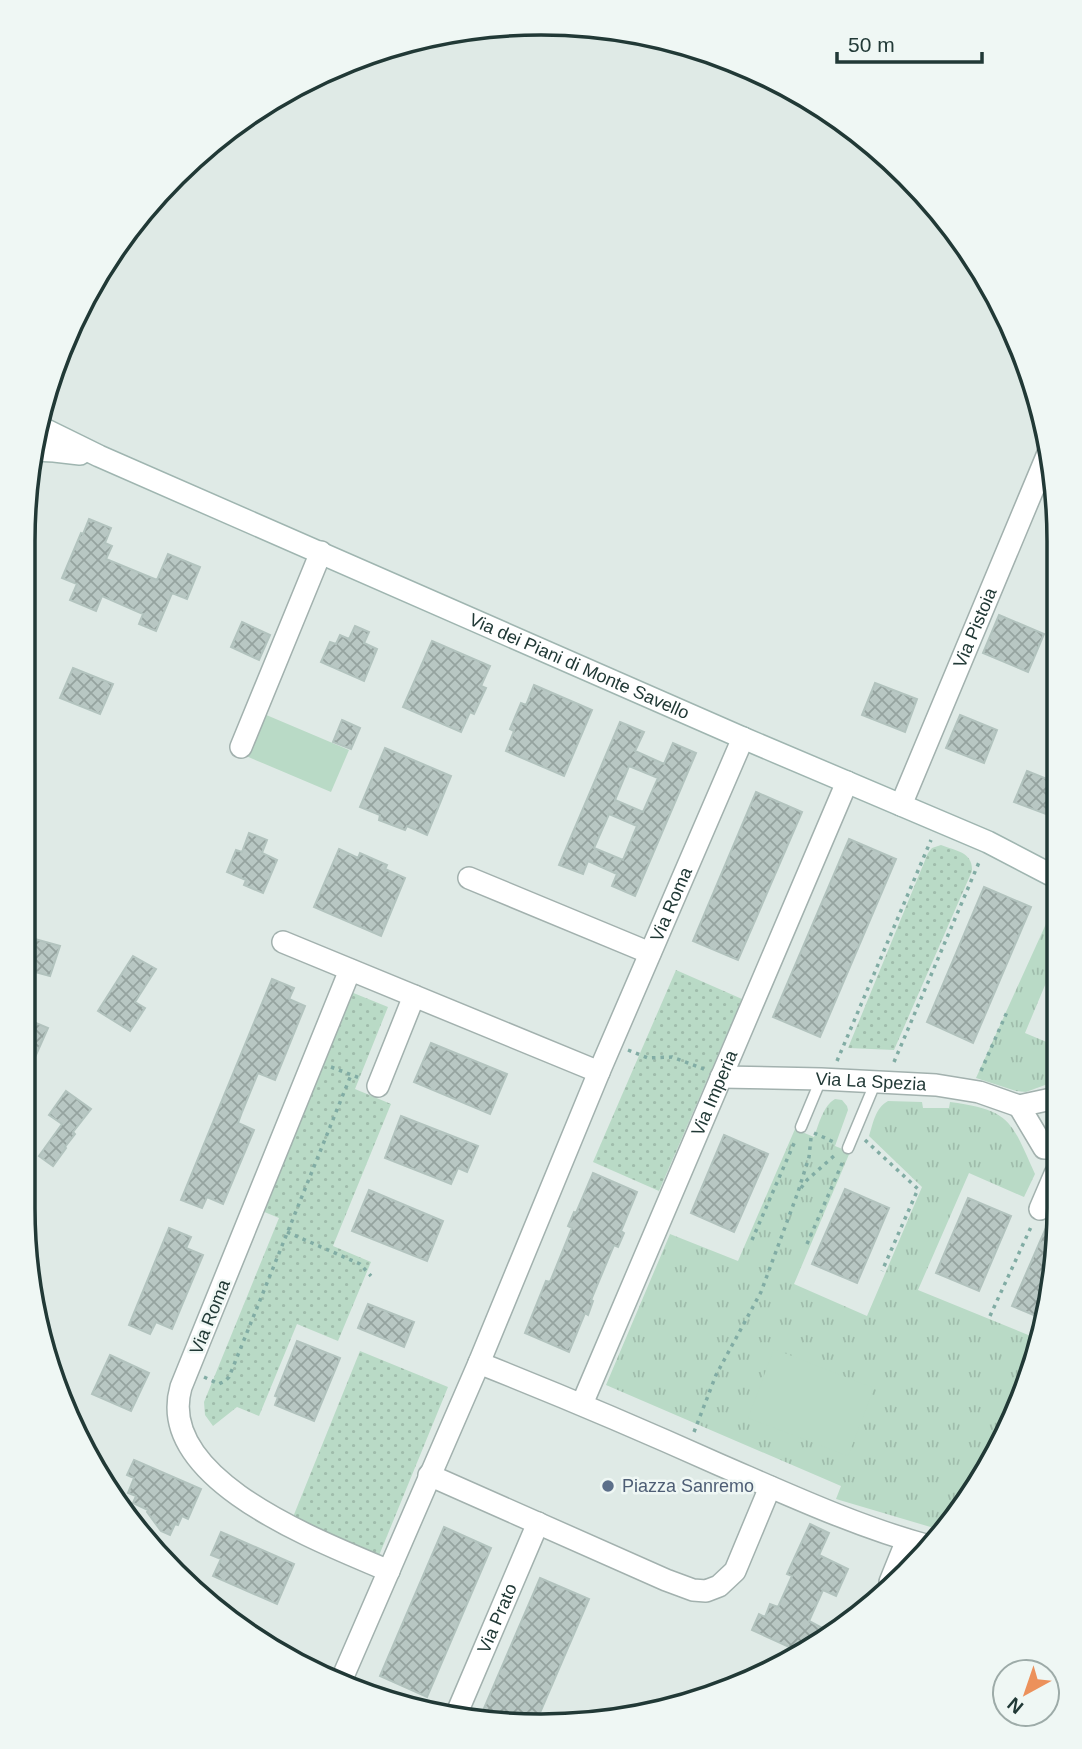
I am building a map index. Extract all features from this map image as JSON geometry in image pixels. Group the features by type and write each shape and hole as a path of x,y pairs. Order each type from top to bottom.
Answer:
{"street":[{"path":"47,431 99,456"},
{"path":"43,450 99,456"},
{"name":"Via dei Piani di Monte Savello","path":"99,456 743,738 988,842 1047,873"},
{"name":"Via Pistoia","path":"901,805 1042,468"},
{"path":"241,747 321,552"},
{"name":"Via Roma","path":"344,1674 479,1363 611,1043 743,738"},
{"name":"Via Imperia","path":"582,1404 847,782"},
{"path":"469,878 650,953"},
{"path":"283,942 599,1072"},
{"name":"Via Roma","path":"350,970 188,1371 178,1399 178,1409 180,1424 193,1450 231,1490 286,1525 388,1572"},
{"path":"378,1086 414,996"},
{"name":"Via La Spezia","path":"721,1077 881,1081 943,1086 972,1091 1019,1106 1047,1100"},
{"path":"1019,1106 1047,1144"},
{"path":"1040,1209 1047,1193"},
{"path":"479,1363 582,1404 770,1487 920,1543"},
{"path":"429,1475 666,1580 692,1590 706,1591 719,1586 734,1571 770,1487"},
{"name":"Via Prato","path":"459,1707 537,1523"},
{"path":"895,1570 907,1540"}],"lane":[{"path":"801,1128 825,1079"},
{"path":"847,1148 881,1081"}],"path":[{"path":"825,1079 939,821"},
{"path":"881,1081 988,842"},
{"path":"972,1091 1007,1012"},
{"path":"611,1043 648,1058 672,1057 721,1077"},
{"path":"314,1060 378,1086"},
{"path":"188,1371 219,1384 229,1377 351,1075"},
{"path":"752,1240 801,1128"},
{"path":"856,1131 918,1189 882,1272"},
{"path":"687,1450 716,1375 761,1292 809,1157 811,1132 847,1148"},
{"path":"798,1192 807,1180 847,1148"},
{"path":"807,1244 847,1148"},
{"path":"990,1317 1040,1209"},
{"path":"287,1232 360,1264 371,1276"}],"green space":[{"path":"264,714 349,750 331,792 246,756"},
{"path":"941,845 967,856 972,871 894,1050 848,1048 928,853 932,848"},
{"path":"1047,922 1047,980 1025,1033 1047,1042 1047,1084 1026,1092 976,1078"},
{"path":"676,970 742,999 659,1191 593,1162"},
{"path":"351,992 388,1007 355,1089 391,1104 333,1246 371,1262 338,1341 297,1324 259,1416 237,1407 213,1426 205,1415 204,1402 279,1218 262,1211"},
{"path":"835,1099 842,1100 847,1106 848,1110 835,1146 850,1152 794,1284 867,1316 922,1187 869,1136 875,1117 884,1104 888,1101 922,1102 923,1108 949,1108 950,1102 986,1109 997,1114 1014,1130 1035,1174 1024,1197 969,1173 918,1290 1031,1336 1020,1371 995,1432 962,1489 933,1528 836,1499 841,1486 606,1385 670,1234 738,1261 795,1129 814,1137 824,1111"},
{"path":"774,1349 874,1388 848,1456 748,1418"},
{"path":"360,1351 448,1387 378,1558 291,1522"}],"building":[{"path":"89,519 111,528 105,543 112,546 106,559 157,580 168,554 200,567 187,599 172,593 156,631 139,624 143,614 102,596 96,611 70,600 77,584 62,578"},
{"path":"999,615 1044,634 1028,672 983,653"},
{"path":"242,622 270,635 259,660 231,647"},
{"path":"355,626 369,632 364,643 377,649 364,681 321,662 330,642 336,644 340,635 349,639"},
{"path":"432,641 490,666 481,686 486,688 474,714 470,712 461,732 403,707"},
{"path":"73,668 113,684 100,714 60,698"},
{"path":"875,683 917,699 905,732 862,715"},
{"path":"534,685 592,710 564,776 506,751 514,731 510,729 521,703 526,705"},
{"path":"960,715 997,730 984,763 946,748"},
{"path":"342,720 360,728 351,749 333,742"},
{"path":"620,722 644,732 635,751 664,764 673,743 696,753 635,896 612,886 617,874 588,861 583,874 559,865","holes":["629,766 658,778 643,812 615,800","609,814 637,826 623,860 594,848"]},
{"path":"385,748 451,776 427,835 407,826 405,830 379,820 380,815 360,807"},
{"path":"1027,771 1047,779 1046,814 1014,802"},
{"path":"756,792 802,812 738,960 693,941"},
{"path":"249,833 267,840 262,853 277,860 263,893 244,885 246,880 227,872 236,850 242,852"},
{"path":"849,839 896,859 820,1037 773,1017"},
{"path":"339,849 358,858 360,853 387,865 385,869 405,878 381,936 314,907"},
{"path":"984,887 1031,907 973,1043 927,1022"},
{"path":"35,939 60,946 50,976 35,972"},
{"path":"133,956 156,969 135,1002 145,1008 130,1031 98,1011"},
{"path":"272,979 294,988 289,999 305,1006 275,1080 258,1073 238,1123 254,1130 223,1204 207,1197 202,1208 181,1200"},
{"path":"35,1023 48,1028 35,1057"},
{"path":"431,1043 507,1074 490,1114 414,1082"},
{"path":"66,1091 91,1109 73,1132 75,1134 53,1166 39,1156 62,1124 49,1115"},
{"path":"401,1116 478,1146 467,1172 458,1168 451,1184 385,1158"},
{"path":"724,1135 768,1154 734,1232 691,1213"},
{"path":"593,1173 637,1192 621,1231 624,1233 618,1247 614,1245 591,1300 593,1301 588,1315 585,1313 569,1352 525,1333 546,1281 550,1282 572,1228 568,1226"},
{"path":"845,1189 889,1208 857,1283 812,1264"},
{"path":"369,1190 443,1221 427,1261 352,1231"},
{"path":"968,1198 1011,1216 979,1291 936,1273"},
{"path":"1046,1227 1043,1274 1035,1316 1012,1306"},
{"path":"169,1228 191,1237 186,1248 203,1255 172,1329 156,1322 150,1334 129,1325"},
{"path":"368,1304 414,1322 404,1347 358,1328"},
{"path":"297,1341 340,1358 314,1421 275,1405 278,1397 275,1396"},
{"path":"110,1355 149,1373 131,1411 92,1394"},
{"path":"134,1460 201,1489 188,1519 182,1516 170,1535 161,1531 148,1510 133,1503 136,1496 128,1493 134,1478 127,1475"},
{"path":"810,1524 829,1533 819,1555 848,1569 836,1596 823,1590 809,1621 823,1628 791,1648 752,1630 759,1614 765,1617 770,1604 778,1607 792,1576 787,1574"},
{"path":"444,1527 491,1548 427,1697 380,1676"},
{"path":"221,1532 294,1564 277,1604 213,1576 221,1559 211,1555"},
{"path":"540,1578 589,1599 539,1714 483,1711"}],"place":[{"name":"Piazza Sanremo","path":"608,1486"}]}
